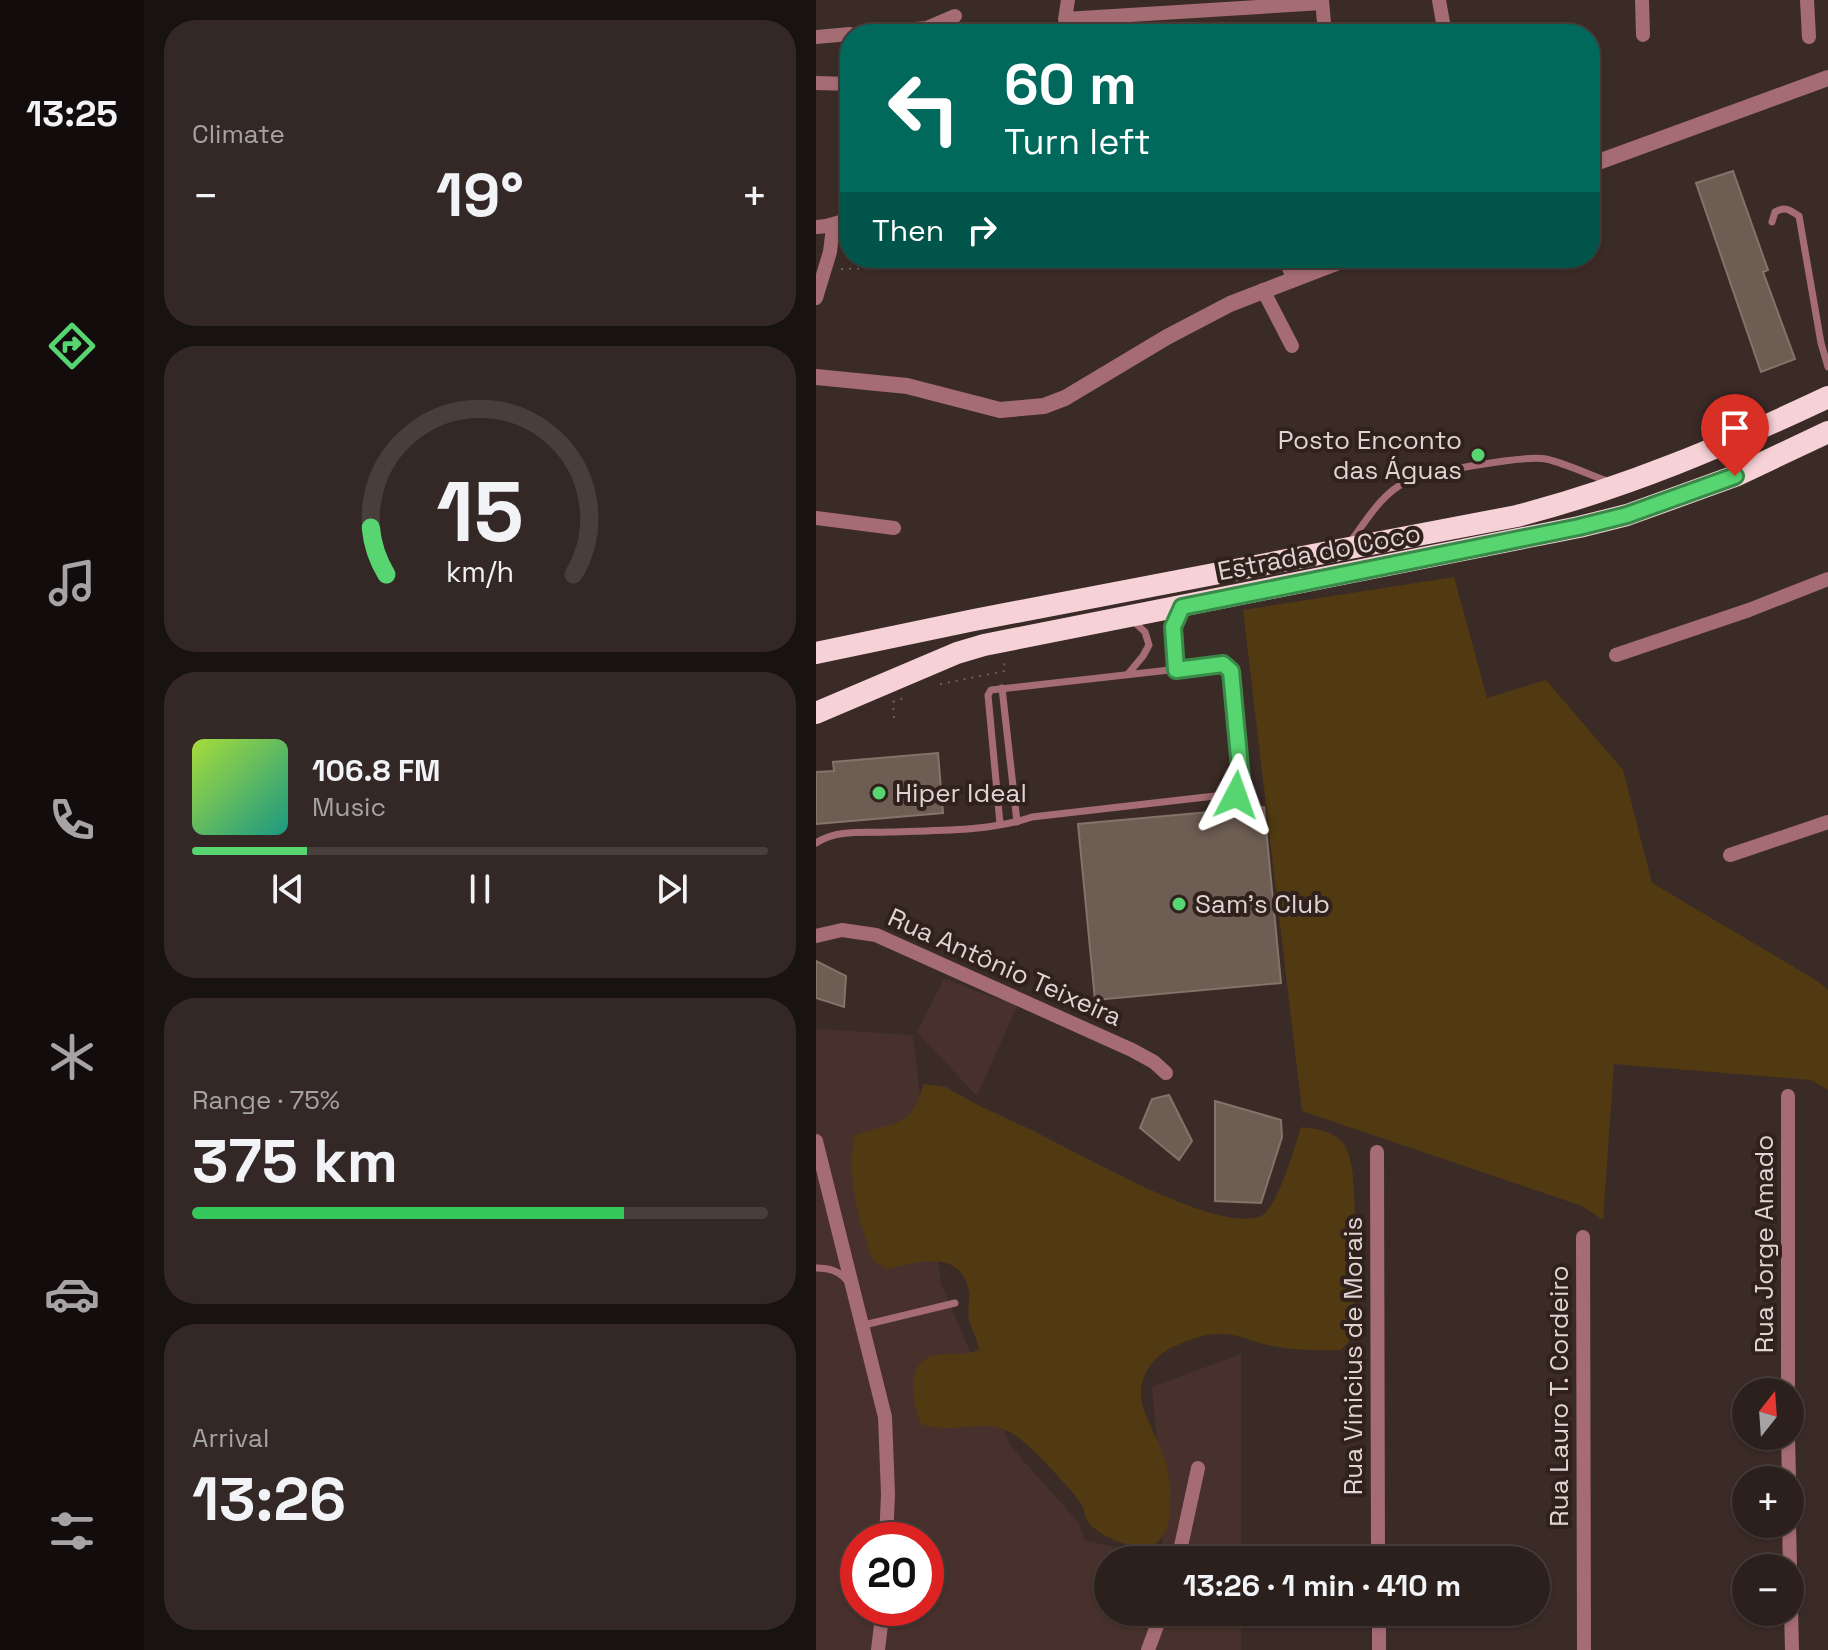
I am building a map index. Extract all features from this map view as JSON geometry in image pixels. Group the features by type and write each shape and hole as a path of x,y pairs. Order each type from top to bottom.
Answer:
{"highway":[{"name":"Estrada do Coco","path":"816,653 1517,516 1571,502 1721,447 1828,397"},
{"name":"Estrada do Coco","path":"816,713 957,653 1017,638 1489,546 1627,515 1735,476 1828,432"}],"street":[{"path":"1064,24 1068,0"},
{"path":"1439,0 1443,24"},
{"path":"1642,0 1643,35"},
{"path":"1807,0 1809,37"},
{"path":"1072,24 1088,18 1322,2 1324,24"},
{"path":"936,24 955,16"},
{"path":"816,37 840,35"},
{"path":"1600,161 1828,78"},
{"path":"816,83 840,84"},
{"path":"816,227 833,227 840,222"},
{"path":"816,298 826,269 833,227"},
{"path":"1289,268 1293,278"},
{"path":"816,377 907,386 1000,410 1044,406 1074,393 1202,318 1321,268"},
{"path":"1263,290 1292,346"},
{"path":"816,518 894,528"},
{"path":"1616,655 1749,610 1828,579"},
{"path":"1730,855 1828,822"},
{"name":"Rua Antônio Teixeira","path":"816,936 842,930 876,935 1132,1050 1166,1073"},
{"name":"Rua Jorge Amado","path":"1788,1096 1788,1378"},
{"path":"816,1141 885,1417 887,1522"},
{"name":"Rua Vinicius de Morais","path":"1377,1152 1378,1546"},
{"name":"Rua Lauro T. Cordeiro","path":"1583,1237 1584,1650"},
{"path":"1181,1546 1198,1468"},
{"path":"1789,1538 1792,1650"},
{"path":"878,1650 881,1626"},
{"path":"1148,1650 1157,1626"},
{"path":"1379,1626 1379,1650"}],"lane":[{"path":"1772,222 1775,212 1780,209 1788,209 1799,216 1828,367"},
{"path":"1345,549 1390,494 1405,483 1428,476 1524,457 1554,461 1620,485"},
{"path":"1176,670 1173,627 1182,607"},
{"path":"1128,674 1149,645 1145,632 1129,617"},
{"path":"816,843 835,834 1000,824 1032,817 1241,793 1229,668 1223,664 1002,688 989,692 1000,824"},
{"path":"1002,688 1017,822"},
{"path":"991,724 1006,722"},
{"path":"994,755 1009,753"},
{"path":"997,786 1013,785"},
{"path":"816,1268 839,1272 856,1296"},
{"path":"864,1325 955,1303"}],"path":[{"path":"826,269 885,268"},
{"path":"894,718 893,702 906,697"}],"shaded area":[{"path":"1454,577 1487,698 1546,680 1623,770 1652,883 1828,990 1828,1090 1811,1080 1614,1064 1603,1220 1582,1206 1302,1111 1243,610"},
{"path":"944,979 1017,1006 977,1096 917,1032"},
{"path":"816,1029 913,1035 941,1284 1011,1447 1079,1523 1084,1540 1109,1546 1094,1546 1094,1626 1241,1626 1241,1650 816,1650"},
{"path":"924,1084 946,1087 1156,1192 1189,1206 1244,1219 1263,1215 1274,1200 1301,1127 1331,1134 1345,1146 1353,1175 1355,1214 1355,1317 1351,1337 1341,1350 1302,1350 1232,1335 1210,1335 1175,1346 1156,1359 1144,1378 1141,1399 1165,1462 1170,1494 1166,1529 1152,1546 1130,1546 1096,1530 1071,1490 1015,1435 991,1427 945,1428 921,1424 913,1394 919,1365 936,1355 979,1350 969,1320 968,1288 956,1268 946,1263 922,1262 887,1269 873,1260 859,1215 852,1166 855,1136 905,1119 915,1108"},
{"path":"1241,1354 1241,1546 1163,1546 1152,1387"}],"building":[{"path":"1733,171 1768,270 1763,272 1795,359 1761,372 1696,183"},
{"name":"Hiper Ideal","path":"938,753 943,813 816,824 816,772 834,771 833,762"},
{"name":"Sam's Club","path":"1264,807 1281,983 1095,1000 1078,824"},
{"path":"816,961 846,976 844,1007 816,998"},
{"path":"1169,1095 1192,1141 1179,1160 1140,1128 1152,1099"},
{"path":"1215,1101 1281,1120 1282,1137 1261,1203 1215,1201"}],"place":[{"name":"Posto Enconto das Águas","path":"1478,455"},
{"name":"Hiper Ideal","path":"879,793"},
{"name":"Sam's Club","path":"1179,904"}],"route":[{"path":"1236,795 1242,789 1231,671 1223,664 1176,670 1173,627 1182,607 1579,527 1627,515 1735,476"}]}
